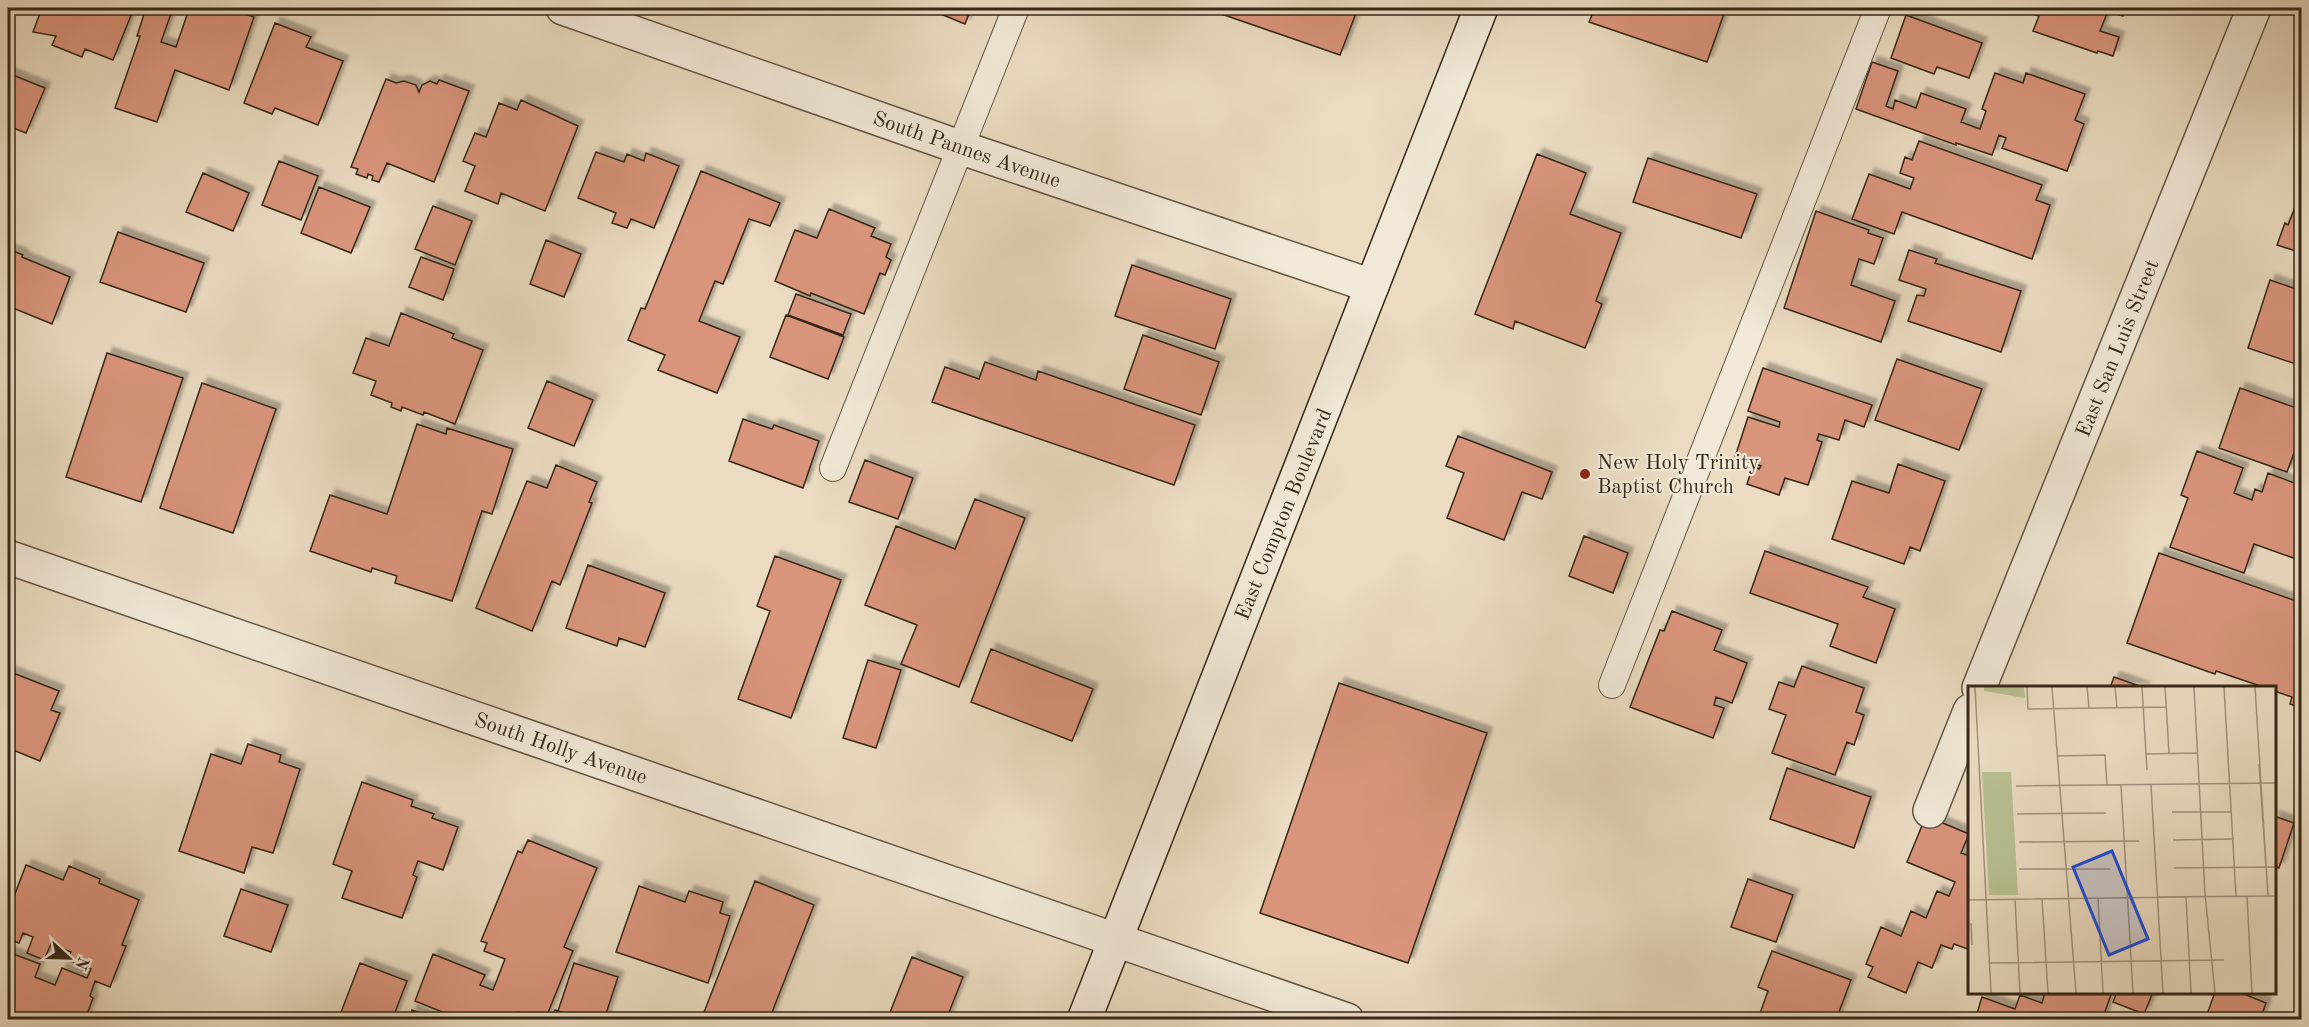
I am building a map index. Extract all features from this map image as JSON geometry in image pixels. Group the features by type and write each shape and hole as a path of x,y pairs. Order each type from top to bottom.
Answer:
{"street":[{"name":"South Pannes Avenue","path":"563,8 962,148 1372,286"},
{"name":"East Compton Boulevard","path":"1084,1020 1481,8"},
{"name":"East San Luis Street","path":"1980,686 2254,8"},
{"name":"South Holly Avenue","path":"8,557 1347,1020"},
{"path":"1930,811 1968,716"}],"lane":[{"path":"833,468 1016,8"},
{"path":"1612,685 1878,8"}],"building":[{"path":"42,8 134,8 113,60 85,49 82,57 52,45 56,36 33,32"},
{"path":"146,8 173,8 161,42 176,47 189,9 203,14 205,8 227,8 254,17 229,90 175,70 157,122 115,108 140,36 137,36"},
{"path":"926,8 971,8 965,24"},
{"path":"1204,8 1358,8 1340,55"},
{"path":"1595,8 1726,8 1707,62 1589,22"},
{"path":"2013,8 2126,8 2123,16 2108,11 2100,31 2119,37 2113,56 2098,51 2097,53 2033,31 2039,16"},
{"path":"1906,15 1982,43 1969,78 1937,67 1934,74 1891,58"},
{"path":"275,23 311,37 306,47 343,61 318,125 275,108 272,114 244,103"},
{"path":"1872,62 1898,71 1886,106 1893,109 1895,100 1916,108 1921,93 1966,109 1961,122 1980,129 1986,111 1982,109 1995,73 2023,83 2026,73 2085,94 2075,120 2084,124 2067,171 2002,148 2006,138 1999,135 1992,155 1956,143 1956,145 1856,109"},
{"path":"8,73 45,88 26,133 8,126"},
{"path":"386,79 396,83 404,81 416,85 419,92 422,85 430,81 437,84 439,80 469,91 434,182 387,163 379,182 372,180 373,176 368,174 367,178 356,174 358,169 351,167"},
{"path":"521,100 578,126 545,211 501,193 498,204 465,191 475,166 463,161 475,133 486,137 499,103 517,110"},
{"path":"1919,141 2042,185 2036,200 2050,205 2032,259 1902,212 1894,234 1852,219 1869,174 1910,189 1914,178 1900,173 1905,157 1912,160"},
{"path":"596,152 624,162 627,154 644,161 646,153 679,166 654,228 631,219 627,228 612,223 616,213 578,198"},
{"path":"1537,154 1586,173 1570,214 1621,233 1596,301 1602,304 1585,348 1515,321 1513,329 1475,314"},
{"path":"1648,158 1757,194 1741,238 1633,202"},
{"path":"279,161 318,176 301,220 262,205"},
{"path":"701,171 780,203 770,226 749,219 723,284 715,281 699,321 740,337 717,393 658,370 665,355 628,340 641,308 645,309"},
{"path":"203,173 249,193 233,231 186,212"},
{"path":"319,187 370,207 351,253 301,233"},
{"path":"2302,189 2302,253 2277,245 2285,223 2288,225"},
{"path":"433,206 472,221 455,265 415,249"},
{"path":"829,209 875,228 871,236 891,244 886,257 891,260 885,275 880,273 864,314 811,293 810,296 775,281 795,230 817,238"},
{"path":"1816,211 1869,230 1868,233 1883,238 1874,264 1859,259 1851,285 1895,301 1881,342 1784,308"},
{"path":"118,232 204,263 186,312 100,282"},
{"path":"546,240 581,254 564,297 530,284"},
{"path":"8,249 70,277 52,324 8,306"},
{"path":"1909,250 1937,259 1935,263 2021,291 2001,352 1908,321 1917,295 1924,296 1926,289 1899,280"},
{"path":"421,257 454,269 443,300 409,287"},
{"path":"1132,265 1231,299 1215,349 1115,316"},
{"path":"2270,280 2302,291 2302,366 2248,348"},
{"path":"796,294 851,314 843,335 788,315"},
{"path":"401,313 454,334 452,338 483,350 455,424 424,412 423,415 402,407 401,411 391,407 392,403 371,395 376,381 353,373 366,338 389,346"},
{"path":"786,315 844,337 828,379 770,357"},
{"path":"1143,335 1219,362 1201,415 1124,389"},
{"path":"107,353 183,378 141,502 66,477"},
{"path":"1897,359 1982,389 1959,450 1875,420"},
{"path":"985,362 1036,380 1038,371 1195,425 1174,485 932,402 945,367 979,379"},
{"path":"1763,368 1872,405 1864,427 1845,420 1839,440 1819,434 1817,440 1822,442 1808,485 1785,478 1779,495 1747,484 1753,466 1759,469 1761,466 1735,457 1748,417 1779,427 1780,422 1748,411"},
{"path":"547,381 593,400 574,446 528,428"},
{"path":"202,383 276,409 233,533 160,508"},
{"path":"2240,388 2302,410 2302,456 2294,453 2287,472 2219,448"},
{"path":"743,419 772,429 774,425 819,441 803,488 729,461"},
{"path":"417,424 446,434 447,428 513,449 492,514 482,511 452,601 395,583 397,576 372,568 371,572 310,551 330,495 387,514"},
{"path":"1458,436 1552,472 1542,499 1522,492 1504,540 1447,518 1464,473 1446,466"},
{"path":"2197,451 2243,468 2234,493 2252,500 2255,489 2262,492 2268,473 2302,486 2302,553 2299,560 2254,544 2244,573 2170,547 2188,498 2181,495"},
{"path":"865,460 913,478 898,519 849,502"},
{"path":"1898,464 1945,481 1920,551 1910,547 1904,564 1832,539 1852,481 1889,493"},
{"path":"556,465 597,482 589,502 592,503 560,585 552,581 532,631 476,608 527,481 547,488"},
{"path":"975,499 1025,518 959,687 901,664 917,625 865,605 896,526 955,549"},
{"path":"1584,536 1628,553 1613,593 1569,576"},
{"path":"1765,551 1868,587 1863,597 1895,609 1876,663 1830,646 1838,624 1750,593"},
{"path":"2159,553 2302,603 2302,708 2290,704 2292,697 2276,692 2276,686 2260,686 2216,671 2215,674 2127,643"},
{"path":"775,556 841,580 791,718 738,699 770,611 757,606"},
{"path":"588,565 665,593 645,647 619,638 617,646 566,628"},
{"path":"1672,611 1722,630 1714,650 1747,663 1732,703 1716,697 1714,705 1724,708 1713,738 1630,707 1660,630 1664,631"},
{"path":"991,649 1093,689 1072,741 971,702"},
{"path":"868,660 901,670 876,748 843,738"},
{"path":"1802,666 1864,688 1856,712 1864,715 1854,745 1847,742 1835,775 1772,753 1786,715 1769,709 1779,682 1794,687"},
{"path":"8,671 59,691 51,710 60,713 40,761 8,748"},
{"path":"2114,677 2139,686 2111,686"},
{"path":"1339,683 1487,733 1408,963 1260,913"},
{"path":"248,744 281,755 279,762 300,769 273,853 252,847 244,873 179,851 211,754 241,764"},
{"path":"1787,768 1871,797 1854,848 1770,819"},
{"path":"362,782 413,800 411,806 434,814 432,818 458,827 443,870 418,861 413,875 417,877 402,918 342,898 352,871 333,864"},
{"path":"1926,816 1968,834 1961,853 1968,855 1968,949 1954,944 1952,949 1941,945 1932,968 1918,962 1906,993 1868,977 1873,967 1866,964 1881,927 1901,936 1911,911 1926,918 1937,891 1949,896 1955,882 1907,862"},
{"path":"2276,817 2294,823 2279,868 2276,867"},
{"path":"528,840 597,868 564,947 573,951 545,1020 537,1020 518,1012 515,1020 462,1020 415,1001 433,954 485,975 480,985 493,990 505,959 484,951 487,943 481,941 518,851 522,853"},
{"path":"26,865 63,880 69,866 100,879 99,883 139,900 122,945 126,946 110,987 95,981 90,996 93,998 85,1020 8,1020 8,952 40,964 35,977 55,985 62,968 87,978 91,969 68,960 71,952 51,944 44,960 27,953 33,937 23,933 19,943 8,939 8,912"},
{"path":"1748,879 1793,895 1776,942 1731,927"},
{"path":"755,881 814,905 769,1020 701,1020"},
{"path":"639,886 685,902 689,891 723,902 720,913 730,916 708,983 616,952"},
{"path":"241,889 288,905 271,952 224,936"},
{"path":"1772,951 1851,980 1836,1020 1770,1020 1759,1016 1768,991 1758,987"},
{"path":"912,957 963,977 946,1020 887,1020"},
{"path":"360,963 407,981 392,1020 338,1020"},
{"path":"574,963 618,977 604,1020 583,1020 558,1011"},
{"path":"2044,994 2111,994 2102,1020 2070,1020 2070,1017 2059,1013 2057,1020 1975,1020 1982,997 2015,1009 2020,995 2042,1003"},
{"path":"2116,994 2152,994 2144,1014 2113,1002"},
{"path":"2214,994 2244,994 2266,1003 2260,1020 2205,1020"},
{"path":"412,1010 438,1020 408,1020"},
{"path":"555,1010 558,1011 578,1020 551,1020"}],"place":[{"name":"New Holy Trinity Baptist Church","path":"1585,474"}]}
